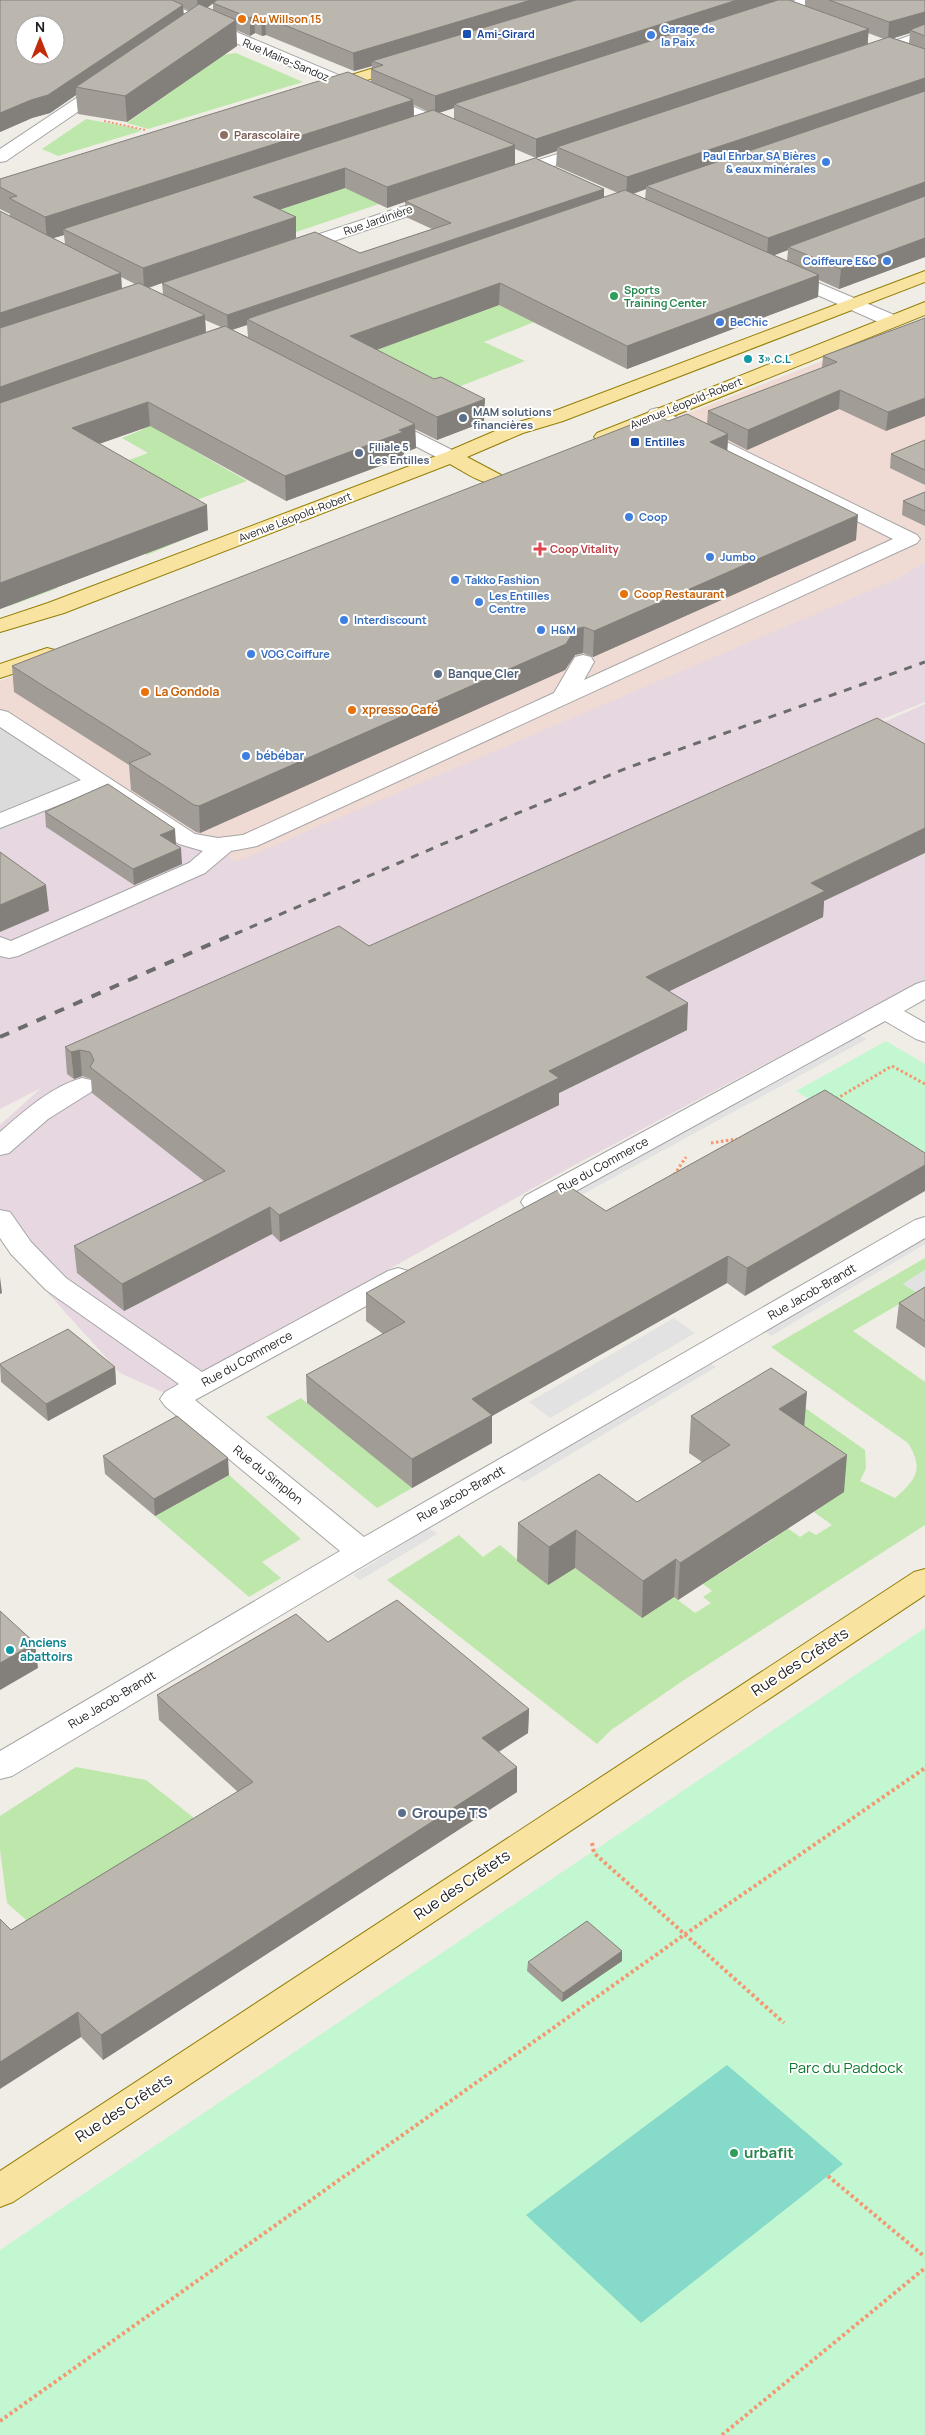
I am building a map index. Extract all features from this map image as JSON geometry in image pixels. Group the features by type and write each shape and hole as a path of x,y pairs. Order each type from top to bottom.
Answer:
{"main road":[{"path":"312,92 422,58"},
{"name":"Avenue Léopold-Robert","path":"0,626 56,608 451,457 507,432 540,420 556,418 925,276"},
{"name":"Avenue Léopold-Robert","path":"590,443 657,414 925,308"},
{"path":"451,457 503,476 468,489"},
{"path":"0,671 67,647"},
{"name":"Rue des Crêtets","path":"0,2191 925,1580"}],"street":[{"name":"Rue Maire-Sandoz","path":"148,0 193,26 340,83 468,137"},
{"path":"758,0 811,19"},
{"path":"747,22 811,0"},
{"path":"193,26 215,11"},
{"path":"853,60 925,34"},
{"path":"864,38 916,58"},
{"path":"0,157 122,75"},
{"path":"415,128 463,113"},
{"path":"490,182 611,141"},
{"path":"511,155 563,177"},
{"name":"Rue Jardinière","path":"276,254 453,194"},
{"path":"785,259 766,266 892,321"},
{"path":"363,411 451,457"},
{"path":"0,717 199,844 224,845 249,841 910,539 657,414"},
{"path":"561,700 583,662"},
{"path":"0,822 100,781"},
{"path":"0,944 9,951 45,936 197,868 224,845"},
{"name":"Rue du Commerce","path":"509,1216 925,990"},
{"path":"886,1011 925,1034"},
{"path":"0,1147 29,1120 53,1102 82,1086"},
{"name":"Rue du Simplon","path":"0,1218 21,1248 56,1284 187,1392 362,1552"},
{"name":"Rue Jacob-Brandt","path":"0,1768 362,1552 925,1226"},
{"name":"Rue du Commerce","path":"187,1392 422,1264"}],"path":[{"path":"100,120 145,130"},
{"path":"834,1100 892,1066 925,1084"},
{"path":"702,1145 746,1138"},
{"path":"668,1183 688,1154"},
{"path":"0,2421 684,1935 925,1768"},
{"path":"591,1838 594,1853 784,2022"},
{"path":"828,2176 925,2257"},
{"path":"722,2435 925,2268"}],"shaded area":[{"path":"925,321 925,562 900,578 236,863 0,711 0,681"},
{"path":"925,562 925,702 762,768 770,772 925,704 925,979 569,1168 167,1394 120,1373 0,1240 0,1125 41,1088 0,1109 0,832 113,783 236,862 899,578"},
{"path":"0,711 113,783 0,832"},
{"path":"858,1035 867,1039 576,1198 567,1192"},
{"path":"925,1234 925,1244 771,1336 763,1330"},
{"path":"925,1270 925,1289 918,1293 903,1284"},
{"path":"674,1318 695,1333 550,1418 529,1402"},
{"path":"708,1362 716,1367 524,1482 516,1477"},
{"path":"429,1528 437,1534 360,1580 353,1575"},
{"path":"727,2065 843,2164 641,2323 526,2215"}],"green space":[{"path":"236,53 303,82 148,129 127,123 223,55"},
{"path":"86,119 141,131 58,156 42,149"},
{"path":"414,166 453,179 237,252 264,214"},
{"path":"497,304 534,322 484,342 525,361 438,395 324,369"},
{"path":"109,410 197,435 179,442 247,481 154,516 190,537 147,555 111,534 24,567 58,588 10,606 0,600 0,503 5,506 148,453 122,438 144,429"},
{"path":"886,1041 925,1064 925,1170 796,1091"},
{"path":"925,1258 925,1270 903,1284 918,1293 853,1331 925,1382 925,1525 684,1680 611,1730 597,1744 387,1580 459,1535 483,1557 500,1545 548,1585 575,1568 642,1618 674,1597 695,1613 711,1603 703,1597 712,1591 693,1576 708,1567 719,1574 773,1539 764,1532 779,1522 800,1537 809,1531 816,1535 832,1525 814,1512 843,1492 772,1443 788,1396 865,1450 866,1468 860,1481 895,1498 908,1486 917,1468 916,1460 908,1443 771,1347"},
{"path":"301,1398 336,1427 344,1422 379,1461 412,1488 377,1508 266,1417"},
{"path":"229,1475 301,1539 262,1562 281,1578 249,1597 155,1516"},
{"name":"Parc du Paddock","path":"925,1628 925,2435 0,2435 0,2250"},
{"path":"76,1767 146,1780 213,1833 44,1936 7,1903 0,1850 0,1816"}],"building":[{"path":"0,0 172,0 183,5 48,95 0,113"},
{"path":"217,0 531,0 353,53 265,17 261,18 254,15 250,18 213,3"},
{"path":"576,0 737,0 435,96 371,69 383,65 372,61"},
{"path":"778,0 789,0 869,29 536,139 454,104"},
{"path":"829,0 925,0 925,12 889,22"},
{"path":"199,4 236,20 125,96 76,87"},
{"path":"925,24 925,36 910,30"},
{"path":"889,37 925,49 925,78 627,177 557,147"},
{"path":"348,72 413,100 45,217 9,198 17,196 0,187 0,179"},
{"path":"925,91 925,182 768,238 646,186"},
{"path":"433,110 515,145 387,187 345,168 253,197 296,217 143,268 63,229"},
{"path":"535,158 604,189 227,315 162,283 315,232 360,253 451,223 405,201"},
{"path":"625,190 819,275 627,346 500,283 350,336 434,379 441,377 485,399 437,417 247,319"},
{"path":"925,196 925,238 841,269 788,247"},
{"path":"0,211 121,273 0,313"},
{"path":"139,283 205,315 0,387 0,328"},
{"path":"925,318 925,398 888,412 840,390 748,430 708,411 837,362 823,356"},
{"path":"225,326 415,424 399,430 403,432 285,476 148,402 72,428 207,505 0,583 0,403"},
{"name":"Les Entilles Centre","path":"687,414 728,434 710,442 858,515 594,631 584,627 575,629 566,644 199,806 194,805 129,763 151,754 12,666 656,415 668,421"},
{"path":"925,440 925,470 891,454"},
{"path":"925,492 925,511 903,501"},
{"path":"877,718 925,744 925,828 811,883 825,891 646,977 688,1003 549,1071 559,1078 279,1215 270,1207 122,1284 74,1246 225,1171 90,1067 94,1060 90,1052 80,1050 71,1052 65,1047 339,926 369,946"},
{"path":"108,784 175,829 160,835 181,848 133,869 45,812"},
{"path":"0,852 46,885 0,905"},
{"path":"825,1090 925,1153 925,1165 747,1268 728,1256 472,1399 492,1415 412,1459 306,1375 405,1322 366,1293 567,1185 606,1211"},
{"path":"925,1287 925,1321 899,1303"},
{"path":"68,1329 115,1367 46,1404 0,1364"},
{"path":"771,1368 807,1392 779,1409 847,1455 680,1563 676,1559 643,1581 576,1530 549,1547 518,1523 599,1474 637,1502 730,1445 691,1416"},
{"path":"177,1416 228,1458 154,1499 103,1456"},
{"path":"397,1600 529,1709 482,1738 517,1767 101,2035 78,2012 0,2062 0,1919 11,1930 253,1782 157,1695 296,1614 328,1642"},
{"path":"0,1611 35,1643 0,1663"},
{"path":"587,1921 622,1951 563,1993 528,1962"}],"railway":[{"path":"235,934 438,846 627,768 925,662"},
{"path":"0,1037 238,932"}],"place":[{"name":"Au Willson 15","path":"242,19"},
{"name":"Ami-Girard","path":"467,34"},
{"name":"Garage de la Paix","path":"651,35"},
{"name":"Parascolaire","path":"224,135"},
{"name":"Paul Ehrbar SA Bières & eaux minérales","path":"826,162"},
{"name":"Coiffeure E&C","path":"887,261"},
{"name":"Sports Training Center","path":"614,296"},
{"name":"BeChic","path":"720,322"},
{"name":"3».C.L","path":"748,359"},
{"name":"MAM solutions financières","path":"463,418"},
{"name":"Entilles","path":"635,442"},
{"name":"Filiale 5 Les Entilles","path":"359,453"},
{"name":"Coop","path":"629,517"},
{"name":"Coop Vitality","path":"540,549"},
{"name":"Jumbo","path":"710,557"},
{"name":"Takko Fashion","path":"455,580"},
{"name":"Coop Restaurant","path":"624,594"},
{"name":"Les Entilles Centre","path":"479,602"},
{"name":"Interdiscount","path":"344,620"},
{"name":"H&M","path":"541,630"},
{"name":"VOG Coiffure","path":"251,654"},
{"name":"Banque Cler","path":"438,674"},
{"name":"La Gondola","path":"145,692"},
{"name":"xpresso Café","path":"352,710"},
{"name":"bébébar","path":"246,756"},
{"name":"Anciens abattoirs","path":"10,1650"},
{"name":"Groupe TS","path":"402,1813"},
{"name":"urbafit","path":"734,2153"}]}
